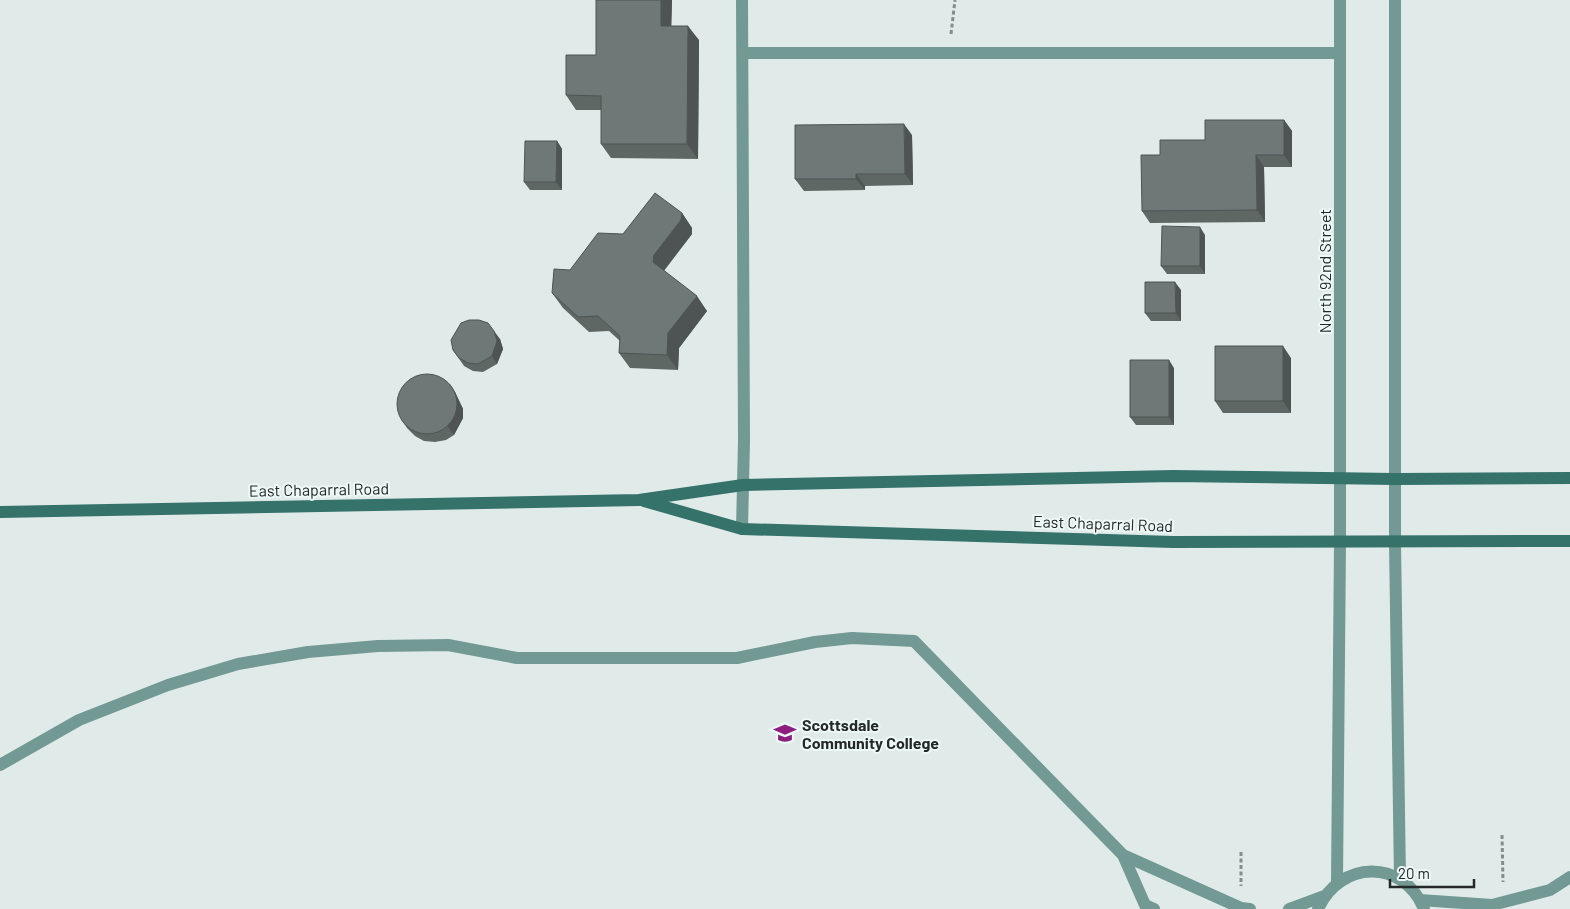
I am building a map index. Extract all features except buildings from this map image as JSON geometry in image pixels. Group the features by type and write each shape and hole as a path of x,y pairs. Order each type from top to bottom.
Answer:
{"street":[{"path":"742,0 742,529"},
{"name":"North 92nd Street","path":"1337,882 1340,543 1340,0"},
{"path":"1395,0 1395,543 1400,879"},
{"path":"743,53 1340,53"},
{"name":"East Chaparral Road","path":"0,512 639,500 743,485 1173,476 1339,479 1570,478"},
{"name":"East Chaparral Road","path":"639,500 742,529 1173,542 1395,543 1570,541"},
{"path":"0,765 79,720 168,685 238,664 308,652 378,646 448,645 517,658 737,658 815,642 852,638 914,641 1123,855 1145,905 1154,909"},
{"path":"1123,855 1246,909"},
{"path":"1318,909 1324,896 1337,882 1351,875 1368,871 1384,873 1400,879 1422,904 1492,905 1550,890 1570,878"},
{"path":"1289,909 1324,896"}],"path":[{"path":"949,53 954,0"},
{"path":"1502,835 1503,901"},
{"path":"1241,852 1246,909"}],"place":[{"name":"Scottsdale Community College","path":"785,733"}]}
